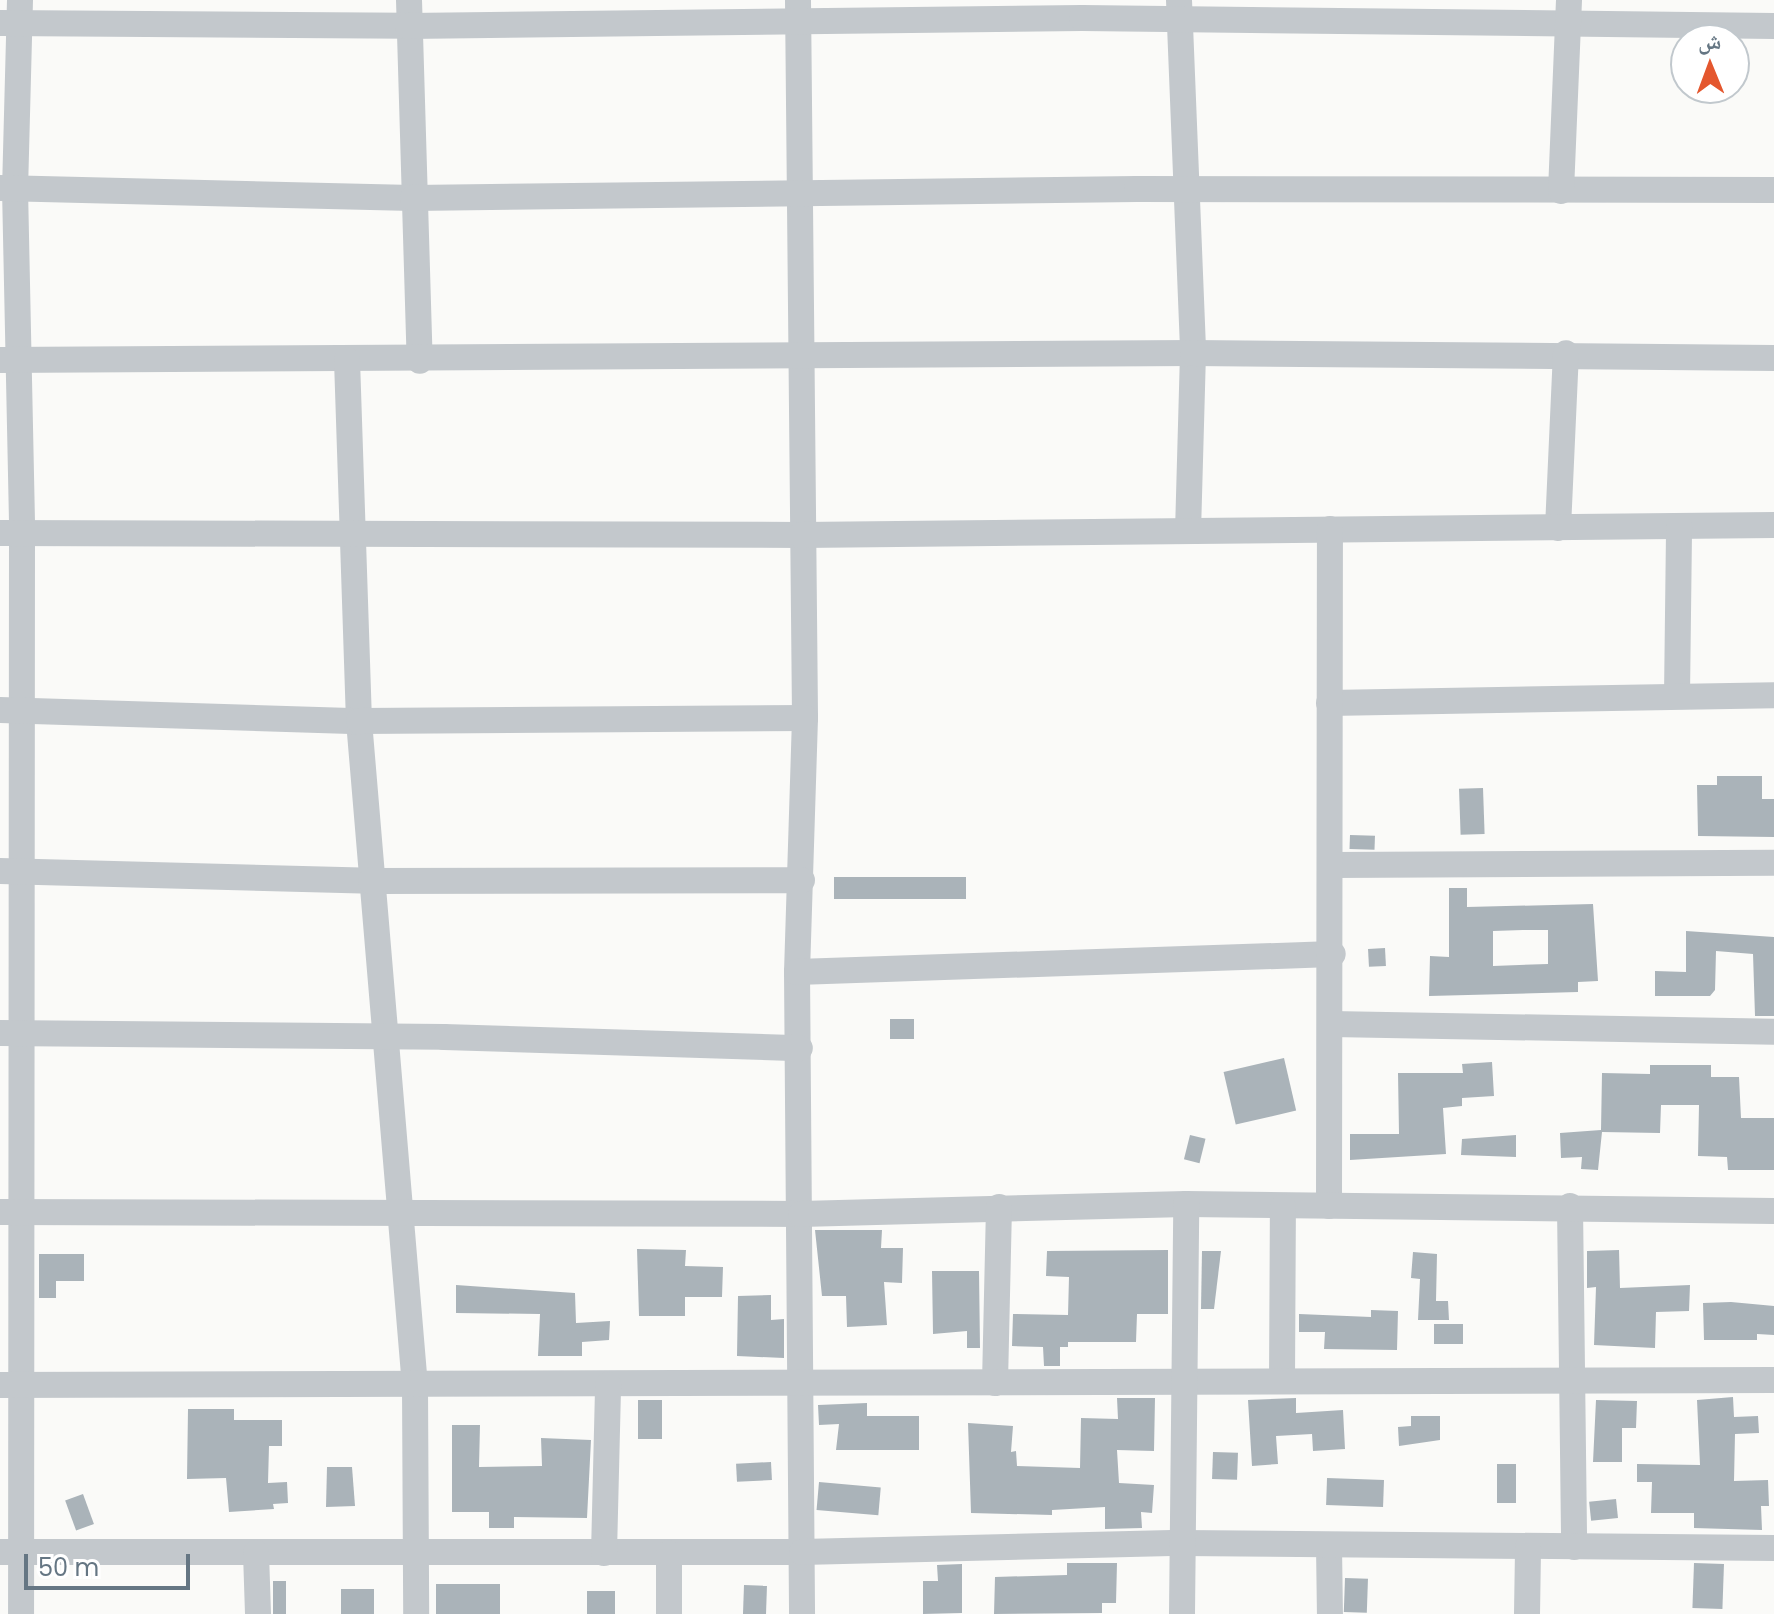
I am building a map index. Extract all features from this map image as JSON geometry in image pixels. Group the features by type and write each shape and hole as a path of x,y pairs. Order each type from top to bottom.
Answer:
{"street":[{"path":"21,1614 11,1553 11,533 7,188 13,15 1082,9 1569,11 1774,26"},
{"path":"1179,10 1189,188 1193,353 1188,527"},
{"path":"1561,191 1569,11"},
{"path":"798,12 805,718 797,972 800,1048 802,1614"},
{"path":"408,13 420,361"},
{"path":"7,188 413,198 1189,188 1774,190"},
{"path":"8,360 420,361 1193,353 1566,353 1774,358"},
{"path":"1558,528 1566,353"},
{"path":"347,360 359,721 415,1387 416,1614"},
{"path":"11,533 801,535 1188,527 1330,529 1774,525"},
{"path":"1677,696 1679,527"},
{"path":"1329,1206 1333,954 1330,529"},
{"path":"1329,703 1774,695"},
{"path":"11,710 359,721 805,718"},
{"path":"1333,865 1774,863"},
{"path":"10,872 371,881 802,880"},
{"path":"797,972 1333,954"},
{"path":"1331,1024 1774,1032"},
{"path":"12,1033 800,1048"},
{"path":"12,1212 801,1214 1186,1204 1283,1207 1570,1206 1774,1211"},
{"path":"1182,1614 1186,1204"},
{"path":"1570,1206 1574,1547"},
{"path":"995,1383 999,1207"},
{"path":"1282,1381 1283,1207"},
{"path":"11,1385 801,1386 1186,1379 1774,1380"},
{"path":"604,1553 608,1385"},
{"path":"11,1553 802,1552 1182,1543 1774,1548"},
{"path":"1329,1546 1330,1614"},
{"path":"1527,1614 1528,1547"},
{"path":"256,1553 258,1614"},
{"path":"669,1553 669,1614"}],"building":[{"path":"1717,776 1762,776 1762,799 1774,799 1774,837 1698,836 1697,785 1717,785"},
{"path":"1483,788 1485,834 1461,835 1459,789"},
{"path":"1350,835 1375,836 1374,850 1350,849"},
{"path":"834,877 966,877 966,899 834,899"},
{"path":"1449,888 1467,888 1467,907 1593,904 1598,981 1578,982 1578,992 1429,996 1430,956 1449,957","holes":["1548,930 1548,964 1493,966 1493,931"]},
{"path":"1686,931 1774,937 1774,1016 1755,1016 1753,954 1716,951 1715,990 1710,996 1655,996 1655,971 1686,972"},
{"path":"1385,948 1386,966 1369,967 1368,949"},
{"path":"890,1019 914,1019 914,1039 890,1039"},
{"path":"1284,1058 1296,1111 1236,1125 1224,1072"},
{"path":"1492,1062 1494,1096 1462,1098 1462,1106 1443,1108 1446,1154 1350,1160 1350,1134 1399,1134 1398,1073 1463,1073 1462,1064"},
{"path":"1650,1065 1711,1065 1711,1077 1739,1077 1741,1118 1774,1118 1774,1170 1728,1170 1727,1157 1698,1156 1699,1105 1661,1105 1660,1133 1602,1132 1598,1170 1581,1169 1582,1157 1561,1158 1560,1133 1601,1130 1602,1073 1650,1074"},
{"path":"1190,1135 1206,1139 1199,1163 1184,1159"},
{"path":"1516,1135 1516,1157 1461,1155 1462,1139"},
{"path":"815,1230 882,1230 881,1248 903,1248 902,1283 884,1282 887,1325 847,1327 846,1296 822,1296"},
{"path":"637,1249 686,1250 685,1266 723,1267 722,1297 685,1297 685,1316 639,1316"},
{"path":"1168,1250 1168,1314 1137,1314 1136,1342 1068,1342 1068,1347 1060,1347 1060,1366 1044,1366 1043,1347 1012,1346 1013,1314 1068,1315 1069,1277 1046,1276 1047,1251"},
{"path":"1619,1250 1620,1288 1690,1285 1689,1311 1656,1312 1655,1348 1594,1345 1596,1287 1587,1288 1587,1251"},
{"path":"1202,1251 1221,1251 1214,1309 1201,1309"},
{"path":"1413,1252 1437,1254 1436,1301 1448,1301 1449,1320 1418,1320 1420,1279 1411,1278"},
{"path":"39,1254 84,1254 84,1281 56,1281 56,1298 39,1298"},
{"path":"932,1271 979,1271 980,1348 967,1348 967,1331 933,1334"},
{"path":"456,1285 575,1293 576,1323 610,1321 609,1340 582,1342 582,1356 538,1356 540,1314 456,1313"},
{"path":"771,1295 771,1320 784,1319 784,1358 737,1356 738,1296"},
{"path":"1703,1303 1774,1306 1774,1335 1757,1334 1757,1340 1704,1340"},
{"path":"1371,1310 1398,1311 1397,1350 1324,1349 1325,1332 1299,1332 1299,1314 1371,1317"},
{"path":"1434,1324 1463,1324 1463,1344 1434,1344"},
{"path":"1733,1397 1734,1417 1758,1416 1759,1433 1735,1434 1734,1481 1768,1480 1769,1506 1761,1506 1762,1530 1694,1528 1694,1513 1651,1513 1652,1482 1637,1482 1637,1464 1700,1465 1697,1400"},
{"path":"1117,1398 1155,1398 1154,1451 1117,1450 1119,1483 1154,1485 1152,1513 1141,1512 1142,1528 1105,1529 1105,1507 1052,1510 1052,1515 971,1513 968,1423 1013,1426 1011,1452 1016,1451 1017,1466 1080,1468 1081,1418 1118,1419"},
{"path":"1296,1398 1296,1413 1343,1410 1345,1449 1313,1451 1312,1434 1276,1436 1278,1464 1252,1466 1248,1400"},
{"path":"638,1400 662,1400 662,1439 638,1439"},
{"path":"1596,1400 1637,1401 1636,1428 1622,1428 1622,1462 1593,1462"},
{"path":"867,1403 867,1416 919,1416 919,1450 836,1450 839,1424 819,1425 818,1405"},
{"path":"188,1409 234,1409 234,1420 282,1420 282,1446 269,1446 268,1483 287,1482 288,1503 273,1504 274,1509 229,1512 226,1478 187,1479"},
{"path":"1411,1416 1440,1416 1440,1440 1399,1446 1398,1427 1411,1426"},
{"path":"452,1425 480,1425 479,1467 542,1466 541,1438 591,1440 587,1518 514,1517 514,1528 489,1528 489,1512 452,1512"},
{"path":"1213,1452 1238,1453 1237,1480 1212,1479"},
{"path":"771,1462 772,1480 737,1482 736,1464"},
{"path":"1497,1464 1516,1464 1516,1503 1497,1503"},
{"path":"327,1467 352,1467 355,1506 326,1507"},
{"path":"1327,1478 1384,1480 1383,1507 1326,1505"},
{"path":"819,1482 881,1487 878,1515 817,1510"},
{"path":"83,1494 94,1524 76,1531 65,1500"},
{"path":"1616,1499 1618,1518 1591,1521 1589,1502"},
{"path":"1067,1563 1117,1563 1116,1603 1102,1603 1102,1613 994,1614 995,1577 1067,1575"},
{"path":"1694,1563 1724,1564 1722,1609 1692,1608"},
{"path":"962,1564 962,1613 923,1614 923,1581 938,1581 937,1565"},
{"path":"1345,1578 1368,1579 1367,1613 1344,1612"},
{"path":"273,1581 286,1581 286,1614 273,1614"},
{"path":"436,1584 500,1584 500,1614 436,1614"},
{"path":"744,1585 767,1586 766,1614 743,1614"},
{"path":"341,1589 374,1589 374,1614 341,1614"},
{"path":"587,1591 615,1591 615,1614 587,1614"}]}
